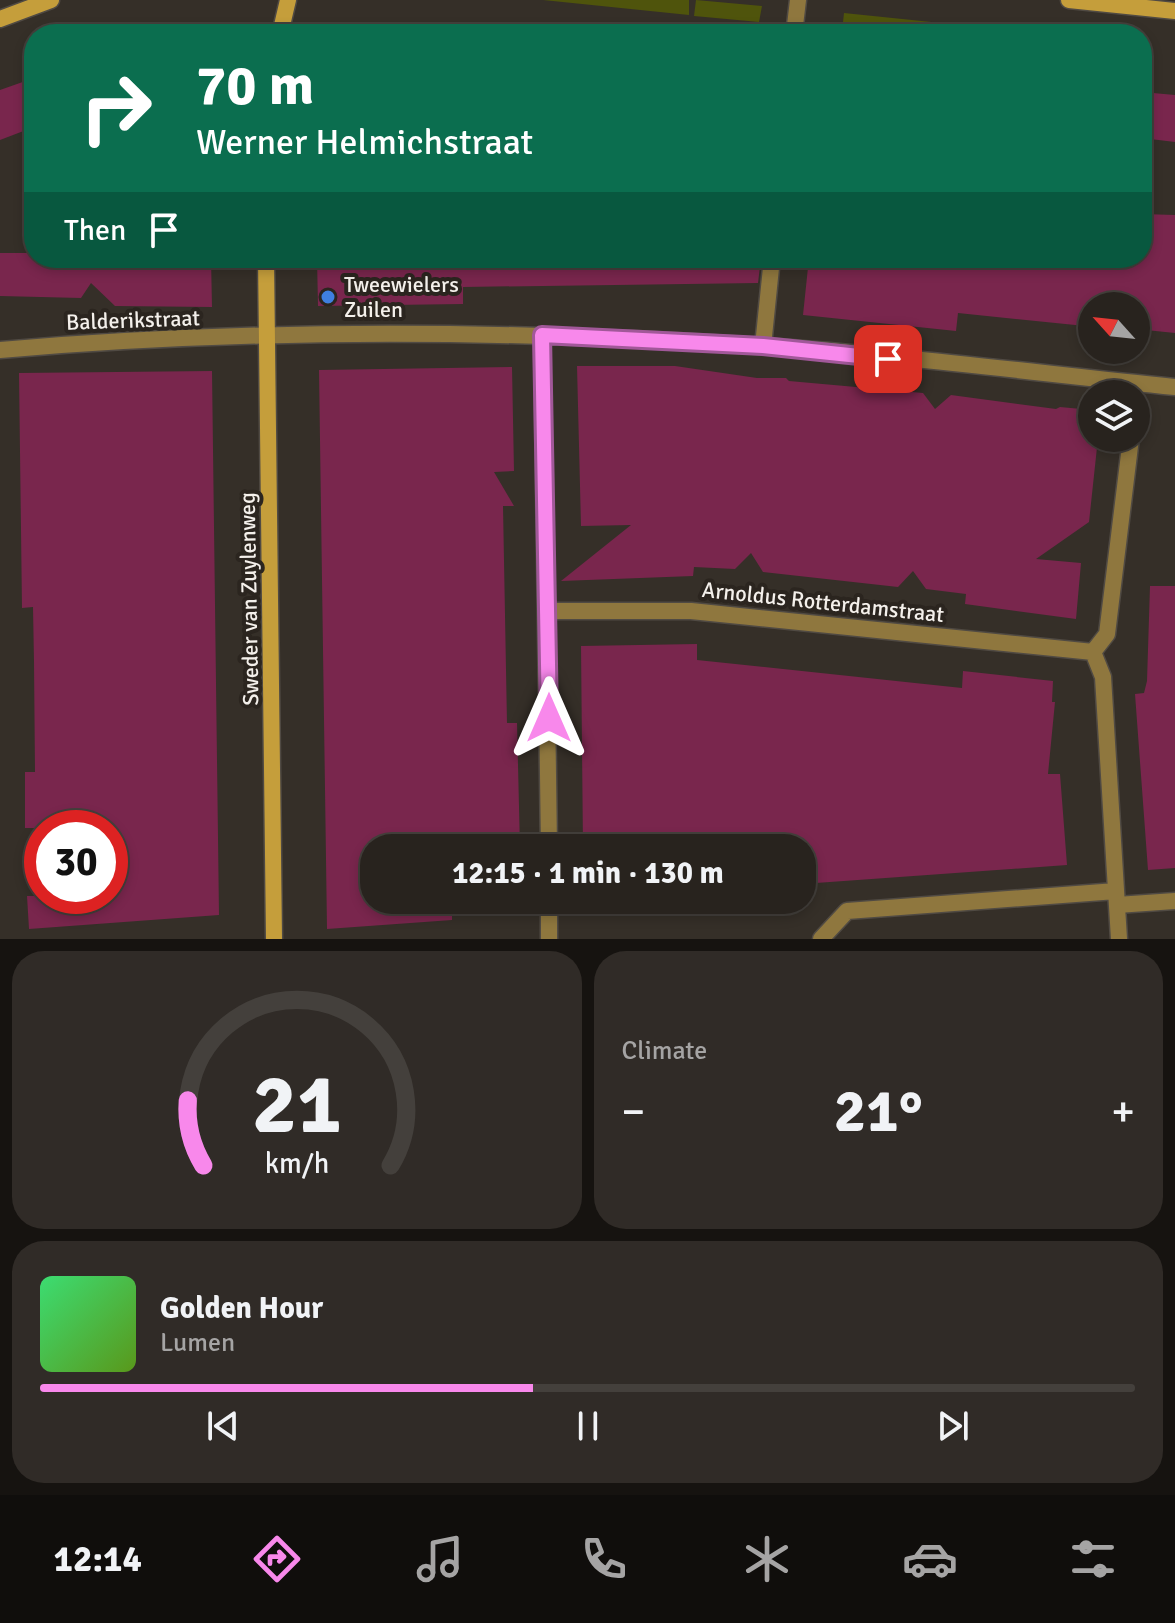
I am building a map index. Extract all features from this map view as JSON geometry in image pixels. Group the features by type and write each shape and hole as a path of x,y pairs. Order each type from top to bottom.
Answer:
{"street":[{"path":"0,19 51,0"},
{"path":"282,24 288,0"},
{"path":"795,24 798,0"},
{"path":"1069,0 1175,11"},
{"name":"Sweder van Zuylenweg","path":"266,268 274,939"},
{"path":"763,346 771,268"},
{"path":"542,335 549,834"},
{"name":"Balderikstraat","path":"0,350 82,343 268,337 542,335 763,346 1078,384"},
{"name":"Balderikstraat","path":"1150,390 1175,387"},
{"path":"1119,939 1103,677 1093,652 1107,634 1129,452"},
{"name":"Arnoldus Rotterdamstraat","path":"548,611 691,611 1093,652"},
{"path":"821,939 847,911 1116,898 1175,901"},
{"path":"549,914 549,939"}],"green space":[{"path":"543,0 689,0 689,15"},
{"path":"696,0 762,6 759,22 694,16"},
{"path":"844,13 951,24 843,24"}],"building":[{"path":"24,82 24,131 0,140 0,90"},
{"path":"1152,93 1175,95 1175,142 1152,139"},
{"path":"1152,214 1175,215 1175,333 1150,330 1150,292 1078,292 1078,325 958,313 956,331 803,315 808,268 1152,268"},
{"path":"0,253 24,253 24,268 211,268 212,307 115,306 91,283 81,298 0,296"},
{"path":"317,268 760,268 758,283 463,287 463,304 318,306"},
{"path":"577,366 675,366 757,378 786,378 789,381 923,393 935,409 951,395 1056,409 1078,409 1078,452 1096,452 1089,522 1036,559 1081,563 1076,619 965,604 966,594 926,589 913,571 898,587 763,572 751,553 735,569 694,567 693,576 561,581 631,525 581,526"},
{"path":"512,367 514,471 494,472 514,506 503,506 507,723 517,723 520,834 360,834 360,914 520,916 452,916 452,920 327,929 319,370"},
{"path":"212,371 219,915 29,929 28,914 128,914 128,810 25,810 25,772 35,772 34,662 33,607 22,608 19,373"},
{"path":"1150,586 1175,586 1175,868 1148,870 1135,694 1144,693 1147,681"},
{"path":"697,644 697,660 962,688 963,671 1053,681 1052,702 1055,702 1048,774 1060,774 1067,865 816,883 816,834 583,834 581,646"}],"place":[{"name":"Tweewielers Zuilen","path":"328,297"}],"route":[{"path":"549,718 542,335 763,346 888,359"}]}
